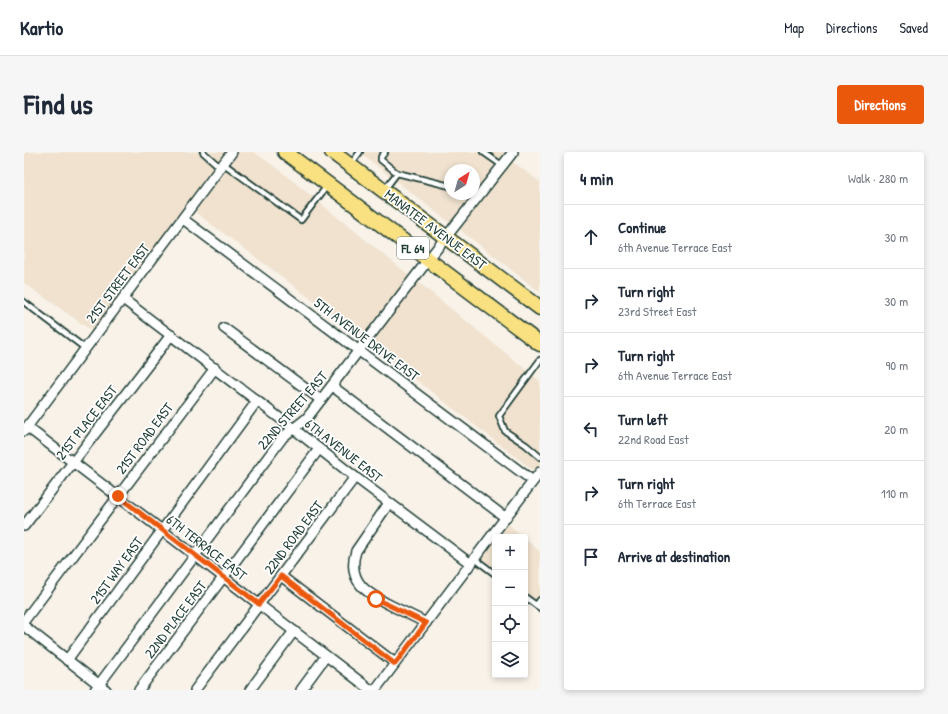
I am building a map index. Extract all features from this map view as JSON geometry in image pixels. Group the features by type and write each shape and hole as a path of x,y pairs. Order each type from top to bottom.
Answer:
{"main road":[{"name":"MANATEE AVENUE EAST","path":"285,152 540,344"},
{"name":"MANATEE AVENUE EAST","path":"332,152 540,308"}],"street":[{"name":"21ST STREET EAST","path":"26,429 232,152"},
{"name":"22ND STREET EAST","path":"480,189 503,166 514,152"},
{"name":"22ND STREET EAST","path":"100,688 283,437 307,418 446,237 471,200"},
{"name":"5TH AVENUE DRIVE EAST","path":"183,219 533,481"},
{"name":"6TH AVENUE EAST","path":"123,299 257,400 389,503 473,561"},
{"path":"224,328 321,400"},
{"name":"21ST PLACE EAST","path":"24,526 171,335"},
{"name":"21ST ROAD EAST","path":"24,621 215,368"},
{"path":"332,386 506,518"},
{"name":"21ST WAY EAST","path":"67,660 257,400"},
{"name":"6TH TERRACE EAST","path":"26,429 118,496 371,690"},
{"name":"22ND PLACE EAST","path":"139,690 319,449"},
{"path":"375,690 540,472"},
{"name":"22ND ROAD EAST","path":"195,690 355,477"},
{"path":"389,503 356,551 353,559 355,576 365,590 376,599 426,623"},
{"path":"281,576 395,664"},
{"path":"24,626 100,688"},
{"path":"250,690 294,631"},
{"path":"301,690 326,656"}],"lane":[{"path":"203,152 301,220 328,184"},
{"path":"350,166 360,152"},
{"path":"385,152 381,157 381,160 397,173 444,185"},
{"path":"483,152 503,166"},
{"path":"384,190 397,173"},
{"path":"24,302 86,349"},
{"path":"540,360 499,416 505,431 526,445 540,457"},
{"name":"6TH AVENUE EAST","path":"473,561 492,572"},
{"path":"528,599 538,607 540,600"}],"shaded area":[{"path":"24,152 225,152 92,331 24,283"},
{"path":"239,152 254,152 278,169 409,275 362,338 195,212"},
{"path":"359,152 506,152 480,185 480,164 444,164 444,200 468,200 450,223"},
{"path":"513,162 540,182 540,292 459,229"},
{"path":"418,282 540,381 540,463 534,471 371,345"},
{"path":"508,524 520,534 500,534"},
{"path":"528,542 540,552 540,605 528,598"},
{"path":"492,546 492,576 476,566"}],"route":[{"path":"118,496 223,578 259,604 281,576 395,664 426,623 376,599"}]}
